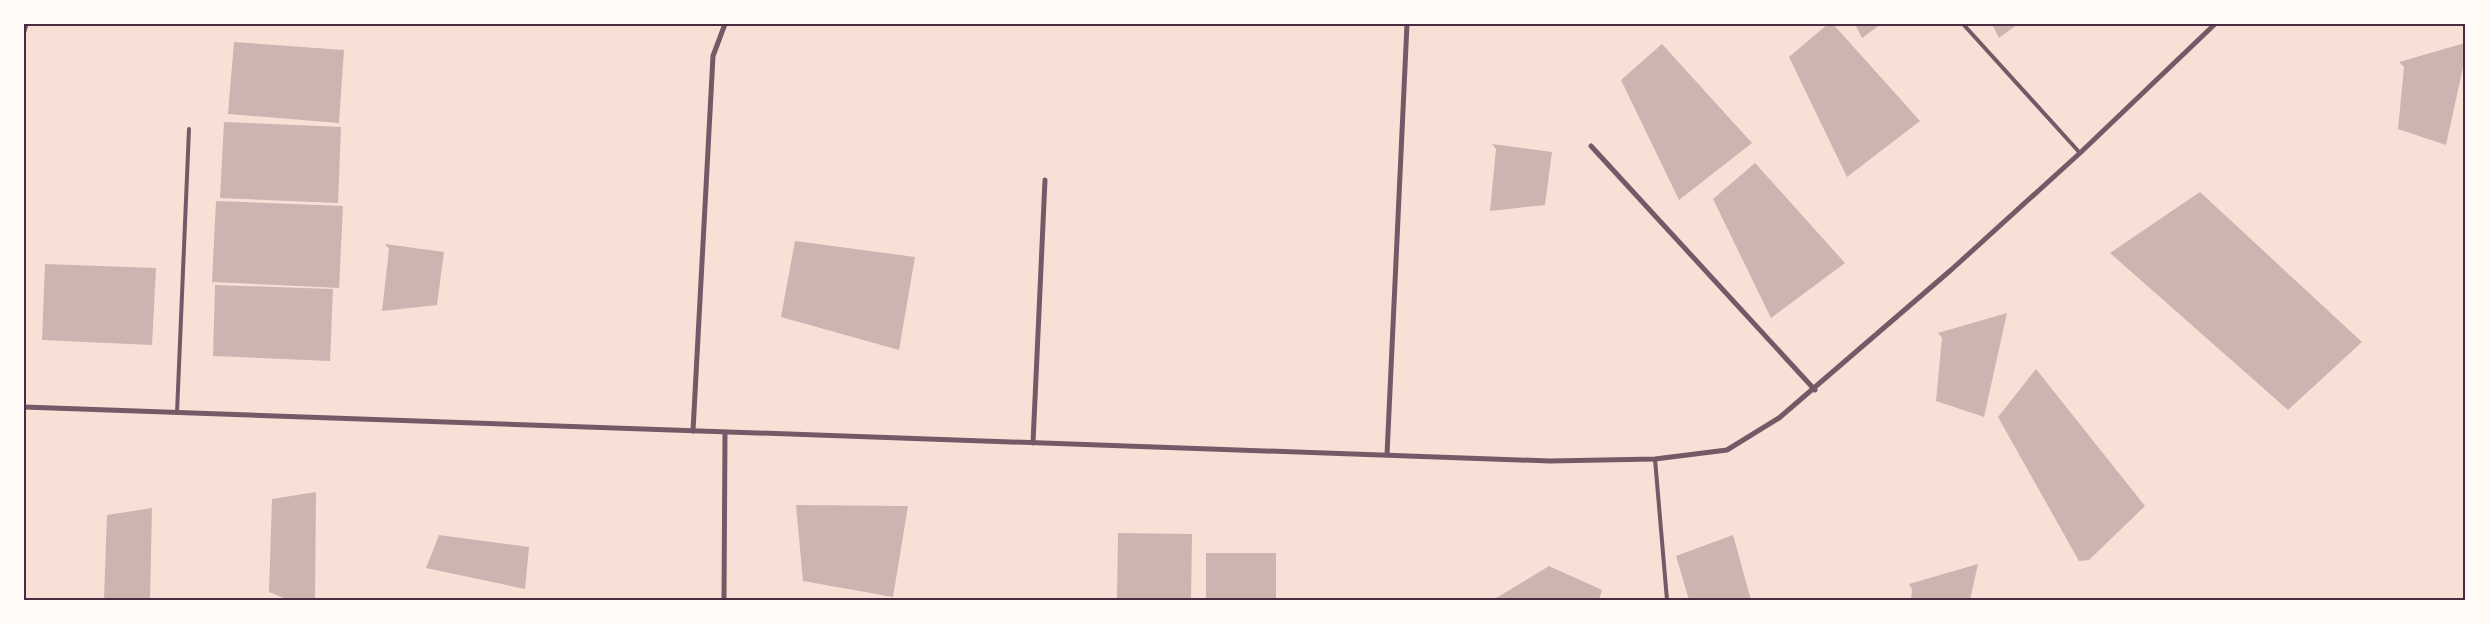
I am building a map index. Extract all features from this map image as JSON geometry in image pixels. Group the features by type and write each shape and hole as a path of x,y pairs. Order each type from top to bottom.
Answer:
{"street":[{"path":"24,31 26,24"},
{"path":"693,431 714,56 725,24"},
{"path":"1387,455 1408,24"},
{"path":"24,407 1550,461 1655,459 1727,450 1779,418 1815,390 1952,270 2080,153 2215,24"},
{"path":"1591,146 1815,390"},
{"path":"1033,443 1045,180"},
{"path":"724,600 725,433"}],"lane":[{"path":"1963,24 2080,153"},
{"path":"177,412 189,129"},
{"path":"1655,459 1667,600"}],"building":[{"path":"1828,24 1833,24 1920,121 1847,177 1789,57"},
{"path":"1855,24 1881,24 1862,38"},
{"path":"1992,24 2018,24 1999,38"},
{"path":"234,42 344,50 339,123 228,114"},
{"path":"2465,43 2465,58 2446,145 2398,129 2404,67 2399,62"},
{"path":"1662,44 1752,143 1679,200 1621,80"},
{"path":"224,122 341,127 338,203 220,198"},
{"path":"1492,144 1552,152 1545,205 1490,211 1496,149"},
{"path":"1755,163 1845,263 1771,318 1713,199"},
{"path":"2200,192 2362,342 2288,410 2110,253"},
{"path":"216,201 343,206 339,288 212,282"},
{"path":"795,241 915,257 899,350 781,317"},
{"path":"385,244 444,252 437,305 382,311 389,249"},
{"path":"45,264 156,268 152,345 42,340"},
{"path":"215,285 333,289 330,361 213,356"},
{"path":"2007,313 1984,417 1936,401 1942,338 1938,333"},
{"path":"2036,369 2145,506 2089,560 2079,561 1998,417"},
{"path":"316,492 315,600 289,600 269,592 272,499"},
{"path":"796,505 908,506 893,597 803,581"},
{"path":"152,508 150,600 104,600 107,515"},
{"path":"1118,533 1192,534 1191,600 1117,600"},
{"path":"439,535 529,547 525,589 426,568"},
{"path":"1733,535 1751,600 1689,600 1676,556"},
{"path":"1206,553 1276,553 1276,600 1206,600"},
{"path":"1978,564 1970,600 1911,600 1912,589 1909,584"},
{"path":"1549,566 1602,590 1599,600 1493,600"}]}
